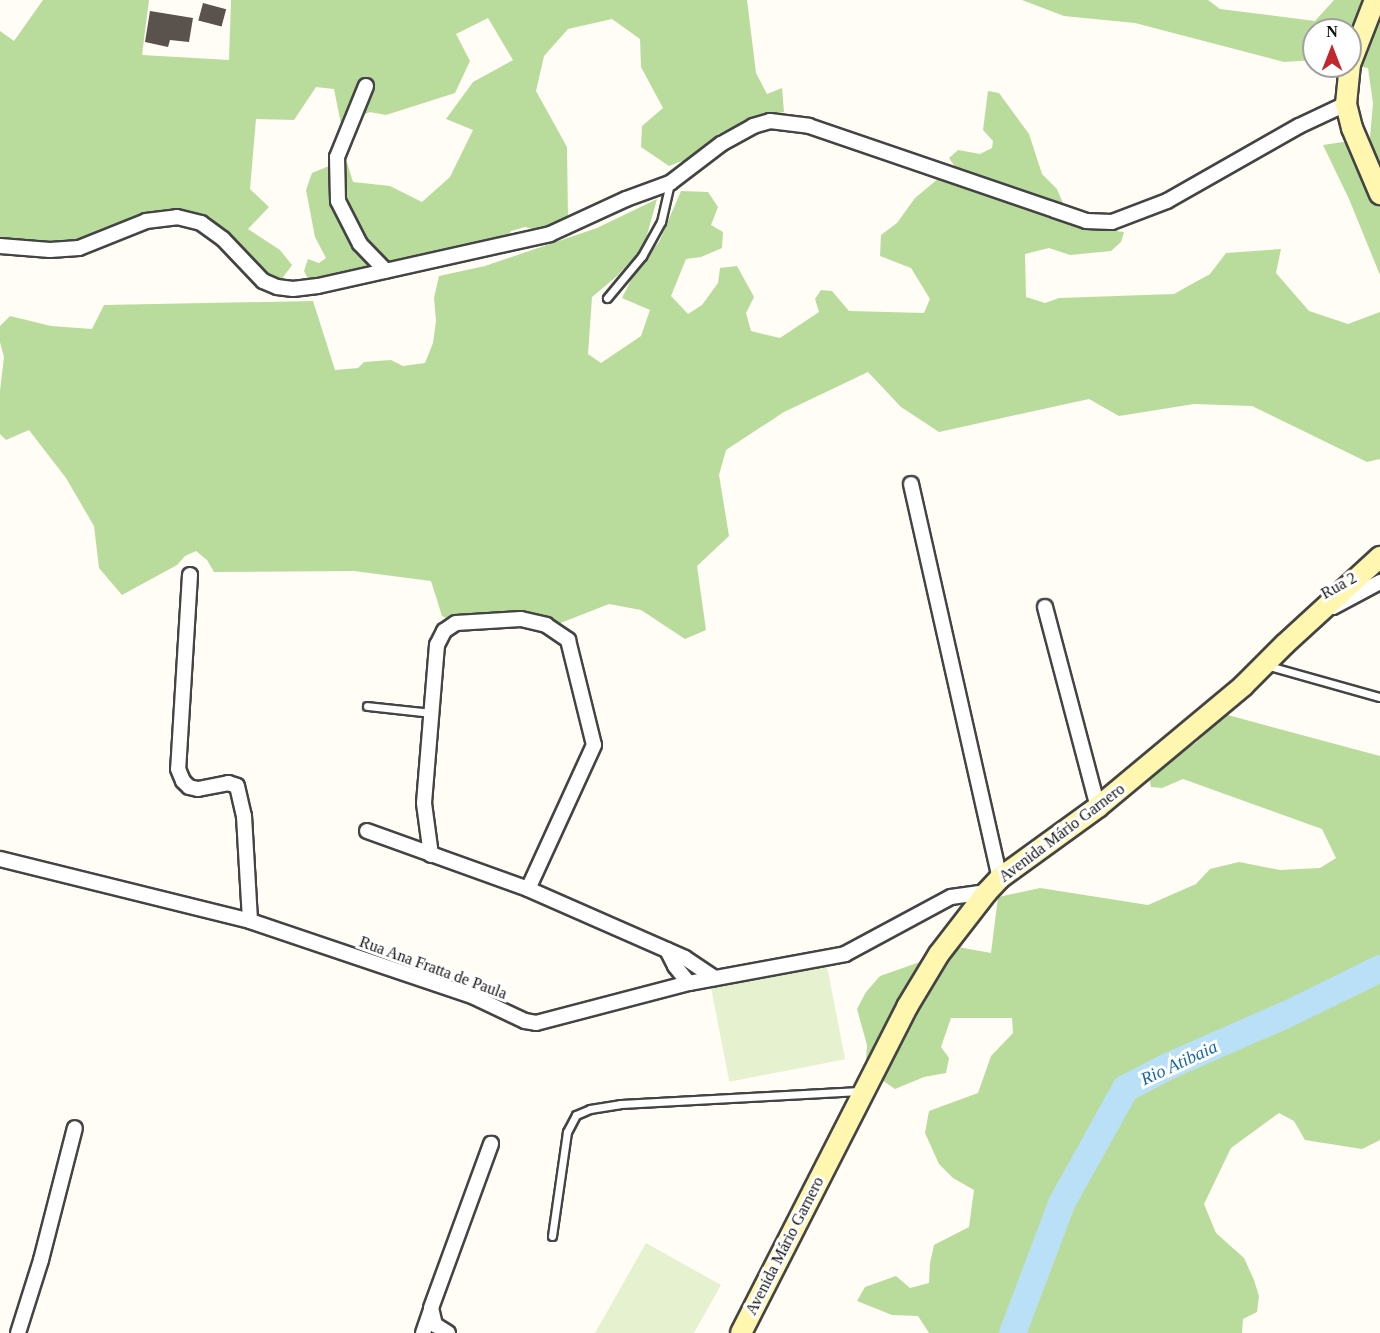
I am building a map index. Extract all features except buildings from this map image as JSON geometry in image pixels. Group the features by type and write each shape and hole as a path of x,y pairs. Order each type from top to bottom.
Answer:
{"main road":[{"path":"1375,0 1350,64 1346,104 1352,128 1380,194"},
{"name":"Avenida Mário Garnero","path":"741,1333 907,1007 939,954 994,885 1098,807 1244,686 1313,618 1380,557"}],"street":[{"path":"366,86 337,157 338,201 360,244 386,272"},
{"path":"0,246 50,250 79,248 146,221 177,217 201,223 223,239 263,281 277,287 318,286 528,241 670,183 721,144 745,130 770,121 784,121 831,133 1086,221 1112,222 1167,201 1299,126 1346,104"},
{"path":"911,484 994,885"},
{"path":"190,575 178,769 183,781 189,787 198,789 228,783 237,786 244,816 250,921"},
{"name":"Rua 2","path":"1313,618 1380,582"},
{"path":"1045,607 1098,807"},
{"path":"430,855 424,803 437,645 444,631 456,623 521,619 546,625 568,640 594,745 528,889"},
{"path":"367,831 528,889 667,950 715,978"},
{"name":"Rua Ana Fratta de Paula","path":"0,859 250,921 474,997 525,1021 536,1023 689,983 845,954 951,897 994,885"},
{"path":"667,950 675,966 689,983"},
{"path":"18,1333 41,1260 75,1128"},
{"path":"423,1333 490,1144"},
{"path":"431,1308 435,1325 448,1333"}],"lane":[{"path":"607,298 642,256 661,222 670,183"},
{"path":"1265,664 1379,697"},
{"path":"367,706 431,713"},
{"path":"552,1236 567,1132 576,1115 590,1109 631,1104 864,1091"}],"green space":[{"path":"43,0 149,0 142,55 229,60 231,0 747,0 756,73 767,94 782,88 784,112 748,120 718,134 693,157 669,166 641,147 642,126 663,108 641,67 640,39 612,19 568,29 544,56 536,91 567,147 568,219 537,230 525,227 511,231 505,240 335,278 308,279 304,271 308,259 319,263 326,258 315,237 306,190 312,173 346,159 353,182 390,186 422,202 450,177 473,130 446,119 473,82 513,60 488,18 456,34 470,61 455,93 386,115 370,112 341,124 334,89 316,87 294,120 256,119 250,189 269,207 248,229 280,250 292,265 281,280 267,277 229,237 203,216 159,212 73,245 0,246 0,31 14,41"},
{"path":"1022,0 1208,0 1220,9 1302,19 1302,61 1284,62 1135,23 1064,16"},
{"path":"1334,0 1380,0 1380,275 1349,199 1323,145 1370,138 1373,103 1368,68 1362,67 1362,18 1318,18"},
{"path":"988,91 999,93 1029,134 1042,174 1057,189 1072,225 1124,232 1121,242 1111,251 1070,255 1049,248 1025,254 1026,297 1045,303 1059,298 1174,294 1210,274 1226,253 1281,249 1276,273 1309,311 1348,324 1380,312 1380,459 1367,462 1252,406 1194,404 1119,416 1089,399 939,432 901,407 868,372 784,412 726,450 719,475 729,536 697,566 706,630 685,639 641,610 609,604 558,624 463,627 442,616 431,581 354,571 214,572 207,560 196,551 185,556 177,565 122,595 99,568 94,526 66,478 29,430 6,440 0,434 0,391 4,357 0,342 0,326 10,316 51,326 92,329 104,305 313,301 335,370 358,368 364,362 391,360 403,366 425,363 433,343 436,321 434,298 439,276 485,266 597,228 657,199 644,246 617,276 592,297 588,354 601,363 641,336 650,310 622,298 636,270 659,242 681,191 708,192 718,207 711,225 723,232 722,248 701,257 686,259 671,296 688,314 702,305 718,283 720,268 737,266 754,297 746,313 751,331 780,338 819,312 815,299 821,290 832,291 849,311 924,313 930,299 911,268 880,256 881,235 897,223 915,198 939,178 958,171 949,158 958,150 980,154 992,148 993,141 983,130"},
{"path":"1224,714 1380,756 1380,1140 1362,1149 1305,1140 1294,1121 1279,1113 1231,1148 1204,1204 1216,1233 1244,1258 1259,1296 1257,1312 1243,1319 1242,1333 929,1333 918,1316 892,1315 857,1301 865,1287 896,1276 910,1288 929,1283 934,1245 969,1227 974,1190 953,1178 939,1164 925,1133 929,1111 978,1093 991,1056 1013,1033 1012,1018 951,1018 941,1047 949,1058 946,1073 924,1077 895,1089 876,1076 866,1061 867,1045 857,1009 866,992 880,976 920,962 943,971 958,947 991,953 998,897 1040,888 1148,905 1196,884 1210,869 1239,862 1280,870 1320,868 1336,858 1322,829 1183,779 1162,788 1151,787 1148,772 1196,743"},
{"path":"827,966 845,1059 729,1082 711,989"},
{"path":"646,1243 721,1285 694,1333 595,1333"}],"waterway":[{"name":"Rio Atibaia","path":"1012,1333 1061,1203 1125,1088 1167,1066 1284,1015 1380,968"}]}
